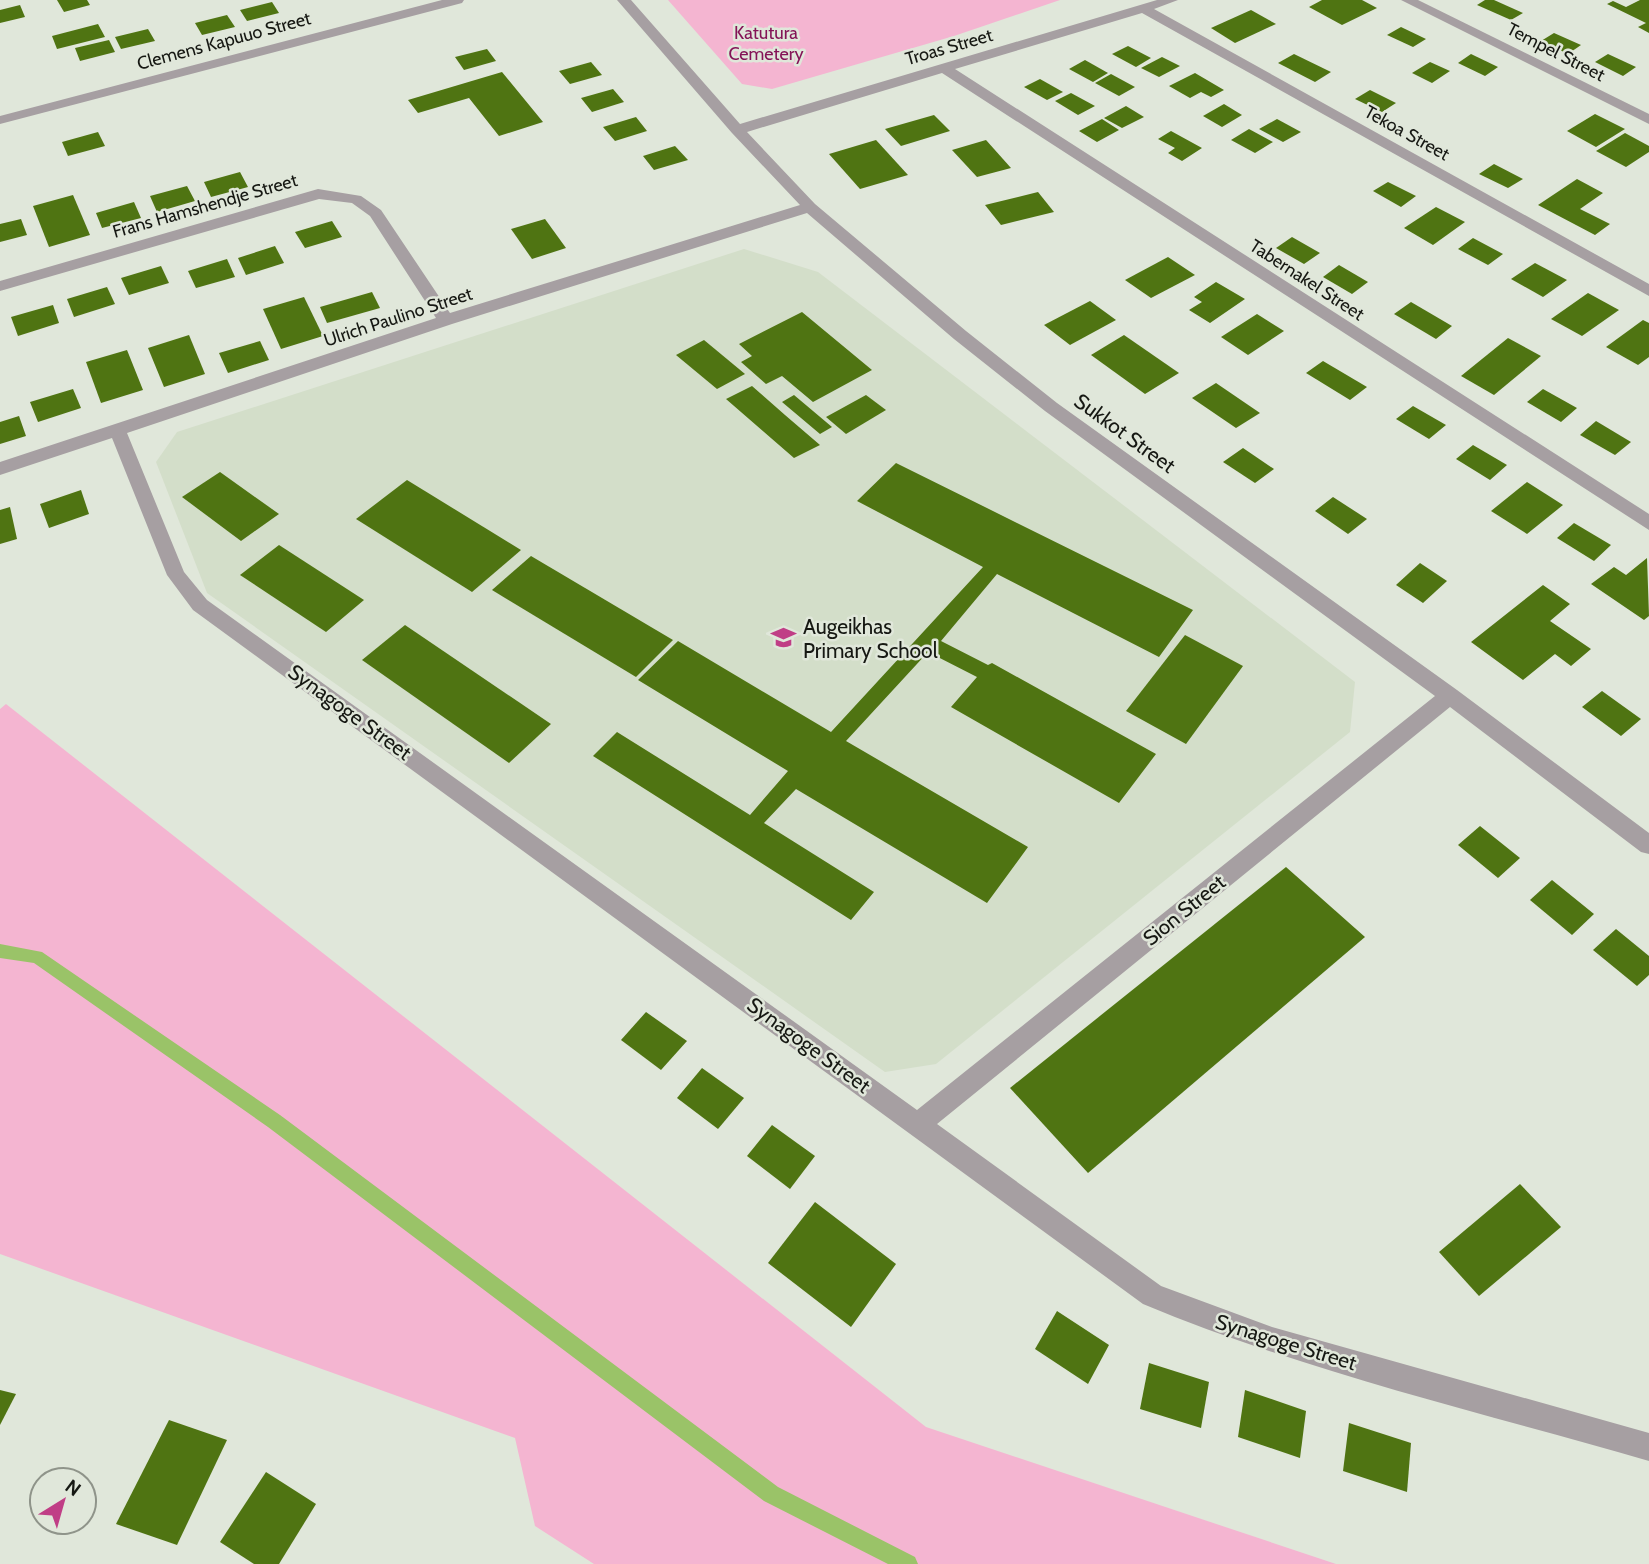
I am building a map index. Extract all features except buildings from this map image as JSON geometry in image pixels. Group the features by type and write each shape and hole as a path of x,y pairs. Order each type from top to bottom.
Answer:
{"street":[{"name":"Clemens Kapuuo Street","path":"0,120 457,0"},
{"name":"Sukkot Street","path":"624,0 737,131 810,207 960,335 1051,407 1450,696 1649,845"},
{"name":"Troas Street","path":"737,131 1146,10 1171,0"},
{"name":"Tempel Street","path":"1408,0 1649,120"},
{"name":"Tekoa Street","path":"1146,10 1649,291"},
{"name":"Tabernakel Street","path":"944,69 1649,523"},
{"name":"Frans Hamshendje Street","path":"0,286 318,194 356,199 376,213 446,320"},
{"name":"Ulrich Paulino Street","path":"0,469 446,320 810,207"},
{"name":"Synagoge Street","path":"118,431 176,575 200,606 1152,1295 1272,1340 1649,1447"},
{"name":"Sion Street","path":"918,1124 1450,696"}],"shaded area":[{"name":"Augeikhas Primary School","path":"744,249 818,272 1355,682 1350,732 936,1064 885,1072 207,593 156,462 177,432"}],"green space":[{"name":"Katutura Cemetery","path":"668,0 1060,0 954,36 772,89 742,84"},
{"path":"6,704 926,1427 1336,1564 594,1564 535,1526 515,1438 0,1254 0,709"}],"waterway":[{"path":"0,951 37,957 274,1121 771,1494 908,1564"}],"place":[{"name":"Augeikhas Primary School","path":"783,638"}]}
